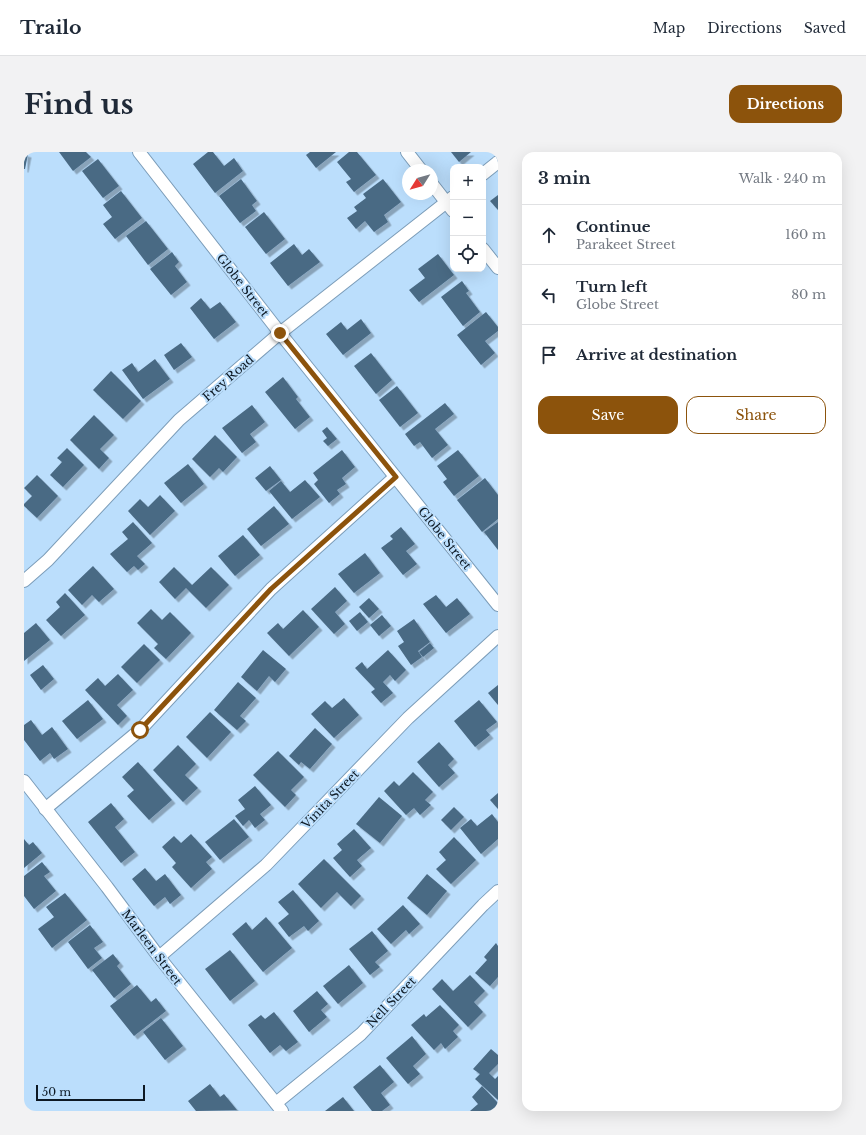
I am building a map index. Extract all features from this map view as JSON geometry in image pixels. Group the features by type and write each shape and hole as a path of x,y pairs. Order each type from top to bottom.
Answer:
{"street":[{"name":"Globe Street","path":"139,152 280,333 498,605"},
{"path":"407,152 416,164"},
{"path":"486,172 498,162"},
{"path":"438,190 450,203"},
{"name":"Frey Road","path":"24,581 48,560 179,420 280,333 450,205"},
{"path":"486,253 498,268"},
{"path":"46,809 140,730 271,589 396,477"},
{"name":"Vinita Street","path":"159,958 266,865 408,718 498,636"},
{"name":"Marleen Street","path":"24,781 159,958 279,1107"},
{"name":"Nell Street","path":"279,1107 360,1034 472,916 498,891"}],"building":[{"path":"59,152 86,152 91,157 73,171"},
{"path":"208,152 213,152 224,166 234,158 243,171 215,193 193,164"},
{"path":"310,152 336,152 316,168 306,155"},
{"path":"349,152 357,152 376,175 354,192 346,182 351,179 337,162"},
{"path":"451,152 471,152 459,162"},
{"path":"24,153 28,154 25,169 24,169"},
{"path":"98,159 119,186 103,198 82,171"},
{"path":"241,179 257,201 252,205 256,211 240,223 219,196"},
{"path":"383,179 401,202 384,215 388,222 374,232 365,221 356,229 347,218 357,211 354,207 366,198 363,194"},
{"path":"121,191 142,218 115,239 103,224 112,217 103,205"},
{"path":"498,195 498,210 490,201"},
{"path":"264,212 285,239 266,254 245,227"},
{"path":"146,221 168,249 148,265 126,236"},
{"path":"294,244 302,255 309,249 320,262 288,286 270,263"},
{"path":"172,252 179,262 175,266 187,282 171,295 150,269"},
{"path":"438,254 450,270 450,272 454,275 419,302 409,290 425,278 418,269"},
{"path":"462,281 469,291 466,293 480,312 463,326 441,297"},
{"path":"201,298 210,309 220,302 236,322 214,339 190,308"},
{"path":"486,312 498,327 498,331 485,341 495,353 481,365 457,335"},
{"path":"361,319 371,333 343,355 326,334 341,322 347,330"},
{"path":"181,343 192,357 174,370 164,355"},
{"path":"371,353 392,380 376,394 354,366"},
{"path":"155,359 170,379 143,399 122,370 132,363 138,372"},
{"path":"111,371 141,401 123,419 93,390"},
{"path":"283,377 298,397 296,399 310,417 295,429 265,392"},
{"path":"397,386 418,413 400,427 379,400"},
{"path":"445,403 454,414 435,429 448,445 432,458 420,442 414,446 405,434"},
{"path":"252,405 265,422 250,434 256,442 242,453 222,428"},
{"path":"94,415 114,435 100,449 109,458 99,469 70,440"},
{"path":"327,427 337,439 328,446 323,441 327,438 322,431"},
{"path":"215,435 237,457 223,472 219,468 210,477 192,459"},
{"path":"67,448 84,465 63,487 50,475 62,462 57,458"},
{"path":"342,450 355,467 342,478 346,484 337,490 340,494 329,503 314,484 318,480 313,473"},
{"path":"458,450 479,476 454,496 443,482 447,479 437,466"},
{"path":"188,464 204,484 181,503 164,483"},
{"path":"270,466 281,480 266,491 255,478"},
{"path":"37,475 58,496 37,518 24,506 24,504 32,496 24,488"},
{"path":"485,478 498,495 498,519 482,532 457,500"},
{"path":"305,480 320,497 292,519 269,491 281,481 290,492"},
{"path":"160,495 175,511 150,535 128,511 140,499 148,507"},
{"path":"274,506 289,524 261,546 247,529"},
{"path":"133,522 152,543 137,556 145,564 138,570 134,566 127,572 110,554 128,539 122,532"},
{"path":"498,522 498,550 484,532"},
{"path":"401,527 415,544 406,551 417,564 403,575 381,548 393,539 390,536"},
{"path":"243,535 260,555 235,576 218,556"},
{"path":"365,553 380,573 354,593 338,574"},
{"path":"93,566 114,589 99,602 92,595 82,605 68,590"},
{"path":"174,567 192,585 211,567 229,585 206,608 186,588 175,599 159,582"},
{"path":"335,587 347,601 335,612 345,624 334,634 311,609"},
{"path":"65,593 85,615 61,636 46,620 60,607 56,602"},
{"path":"436,595 446,607 457,598 470,614 446,633 423,604"},
{"path":"369,598 379,609 369,618 359,607"},
{"path":"151,609 162,620 170,612 191,633 166,659 154,648 158,644 137,623"},
{"path":"303,610 319,627 289,656 267,633 278,623 283,629"},
{"path":"360,612 368,622 357,631 349,621"},
{"path":"382,615 391,626 379,636 370,625"},
{"path":"414,619 430,642 418,651 422,657 411,665 398,646 404,642 397,631"},
{"path":"36,623 50,640 24,661 24,633"},
{"path":"430,643 434,648 423,657 419,652"},
{"path":"144,644 160,660 137,683 121,667"},
{"path":"263,650 286,669 275,682 269,676 257,691 241,677"},
{"path":"388,650 406,670 395,681 390,675 383,682 393,693 381,703 371,692 375,689 355,668 362,662 367,669"},
{"path":"43,665 54,679 41,690 30,675"},
{"path":"118,674 133,690 117,705 127,716 118,725 85,690 98,678 105,686"},
{"path":"238,682 256,698 240,716 246,721 237,730 214,710"},
{"path":"498,685 498,705 488,693"},
{"path":"344,698 359,715 334,738 311,714 325,701 332,708"},
{"path":"88,700 103,719 77,739 62,721"},
{"path":"479,700 497,722 486,730 490,735 475,747 454,721"},
{"path":"210,712 231,732 207,758 186,737"},
{"path":"31,720 42,735 52,727 68,749 54,759 50,753 40,761 24,740 24,725"},
{"path":"315,728 332,744 310,769 301,762 299,765 289,756"},
{"path":"439,742 454,759 448,765 455,773 439,787 417,762"},
{"path":"178,745 196,764 185,775 198,788 183,802 153,770"},
{"path":"278,751 304,777 291,790 296,795 285,807 253,775"},
{"path":"138,762 172,800 149,820 127,796 134,790 122,777"},
{"path":"413,772 433,792 425,800 431,805 420,815 414,808 406,815 384,791 394,781 399,786"},
{"path":"255,786 271,805 260,814 265,820 255,828 249,820 243,826 235,816 245,809 238,800"},
{"path":"498,793 498,809 490,800"},
{"path":"379,797 402,816 380,843 356,824"},
{"path":"111,803 124,819 115,827 135,852 121,863 88,822"},
{"path":"454,807 464,817 451,830 441,820"},
{"path":"492,814 498,822 498,839 481,854 460,828 471,819 477,826"},
{"path":"234,819 249,837 220,860 205,842"},
{"path":"354,829 371,848 357,860 362,866 350,877 333,858 342,850 337,844"},
{"path":"191,834 212,857 206,862 212,869 191,888 172,867 176,863 162,847 174,836 181,843"},
{"path":"454,837 476,860 451,884 436,869 446,860 439,852"},
{"path":"24,839 29,845 33,842 42,853 24,868"},
{"path":"324,859 361,896 351,906 337,892 321,908 298,884"},
{"path":"42,862 50,872 44,876 56,891 34,909 24,896 24,876"},
{"path":"145,868 156,881 165,874 181,895 170,904 165,897 154,906 132,879"},
{"path":"427,874 447,891 427,915 407,898"},
{"path":"293,890 319,921 308,931 304,926 289,937 278,923 289,914 278,902"},
{"path":"65,893 87,920 52,948 38,929 54,917 46,907"},
{"path":"403,905 420,924 409,934 406,930 391,944 377,929"},
{"path":"266,917 292,948 263,972 232,934 246,922 252,930"},
{"path":"90,925 103,942 94,948 102,958 88,969 68,942"},
{"path":"372,931 388,951 375,962 380,967 370,975 349,949"},
{"path":"496,943 498,946 498,977 490,986 475,973 487,960 484,957"},
{"path":"230,950 255,981 230,1001 205,969"},
{"path":"113,954 120,963 117,966 131,984 114,998 92,970"},
{"path":"349,965 363,983 338,1004 323,986"},
{"path":"470,975 485,991 474,1002 483,1012 468,1027 432,989 442,979 453,991"},
{"path":"137,985 151,1002 156,998 166,1011 134,1036 110,1006"},
{"path":"317,991 328,1004 321,1010 327,1017 309,1032 293,1011"},
{"path":"440,1005 459,1025 453,1031 458,1037 445,1049 441,1043 434,1050 411,1025 424,1014 426,1017"},
{"path":"274,1012 298,1042 286,1051 280,1045 270,1053 248,1025 261,1015 265,1019"},
{"path":"161,1018 183,1046 165,1060 143,1032"},
{"path":"412,1036 426,1054 413,1066 420,1074 408,1084 386,1058"},
{"path":"491,1049 498,1055 498,1064 489,1073 495,1079 498,1076 498,1100 475,1079 480,1074 473,1069"},
{"path":"380,1065 394,1082 381,1093 390,1105 382,1111 372,1111 353,1087"},
{"path":"210,1084 220,1097 224,1094 237,1110 196,1111 188,1101"},
{"path":"482,1086 498,1103 497,1111 470,1111 478,1104 472,1097"},
{"path":"343,1097 354,1111 325,1111"}],"route":[{"path":"140,730 271,589 396,477 280,333"}]}
